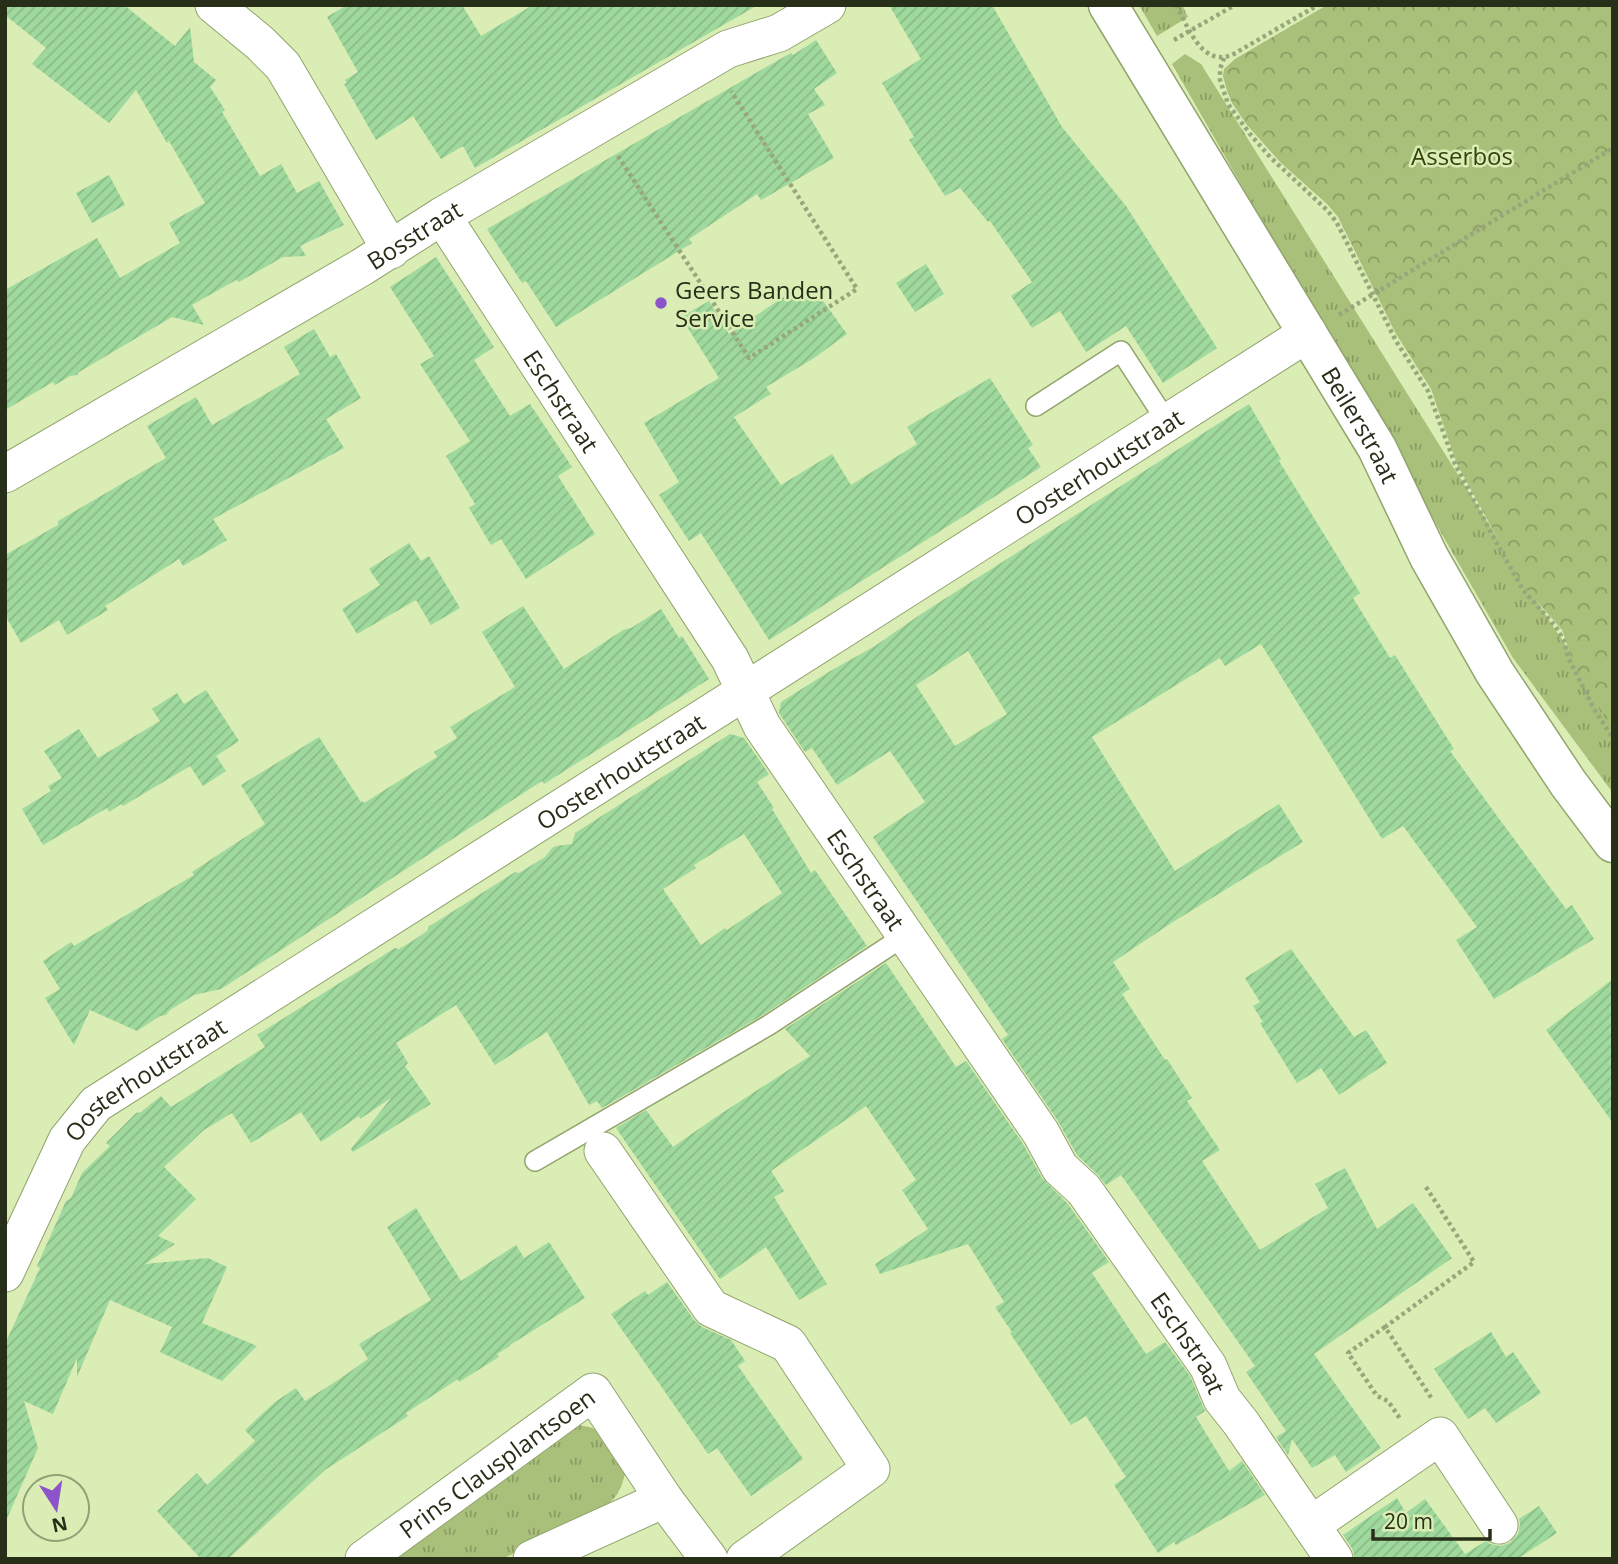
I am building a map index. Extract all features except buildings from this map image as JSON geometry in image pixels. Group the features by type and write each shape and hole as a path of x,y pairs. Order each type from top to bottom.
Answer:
{"street":[{"path":"214,5 283,66 391,250"},
{"name":"Bosstraat","path":"5,474 391,250 442,216 728,49 779,33 827,5"},
{"name":"Beilerstraat","path":"1108,5 1377,448 1429,556 1495,673 1568,783 1613,843"},
{"name":"Eschstraat","path":"442,216 730,659 762,726 1041,1133 1060,1168 1084,1190 1208,1366 1222,1399 1334,1559"},
{"name":"Oosterhoutstraat","path":"5,1273 67,1140 96,1104 1308,333"},
{"path":"603,1152 711,1308 788,1344 871,1469 745,1559"},
{"name":"Prins Clausplantsoen","path":"364,1559 593,1392 664,1499 709,1559"},
{"path":"1311,1525 1440,1436 1499,1525"},
{"path":"532,1559 664,1499"}],"lane":[{"path":"1036,406 1121,351 1167,422"},
{"path":"535,1161 769,1025 906,934"}],"path":[{"path":"1176,5 1198,46 1215,57 1224,58 1318,5"},
{"path":"1141,61 1235,5"},
{"path":"1224,58 1220,80 1228,104 1270,157 1328,211 1337,223 1396,341 1428,391 1455,464 1495,540 1523,590 1556,627 1594,709 1613,738"},
{"path":"614,150 749,358 857,289 727,85"},
{"path":"1308,333 1613,148"},
{"path":"1403,1423 1388,1401 1377,1395 1348,1353 1474,1262 1426,1187"},
{"path":"1385,1327 1438,1408 1441,1418 1440,1436"}],"green space":[{"path":"1139,5 1182,5 1188,17 1157,36"},
{"name":"Asserbos","path":"1327,5 1613,5 1613,731 1573,662 1562,630 1523,585 1457,464 1431,389 1396,334 1338,217 1281,163 1247,125 1227,91 1224,69 1235,59"},
{"path":"1185,54 1201,64 1552,625 1613,714 1613,793 1513,658 1172,64"},
{"path":"578,1425 600,1431 626,1471 616,1496 598,1515 502,1559 385,1559"}],"place":[{"name":"Geers Banden Service","path":"661,303"}]}
